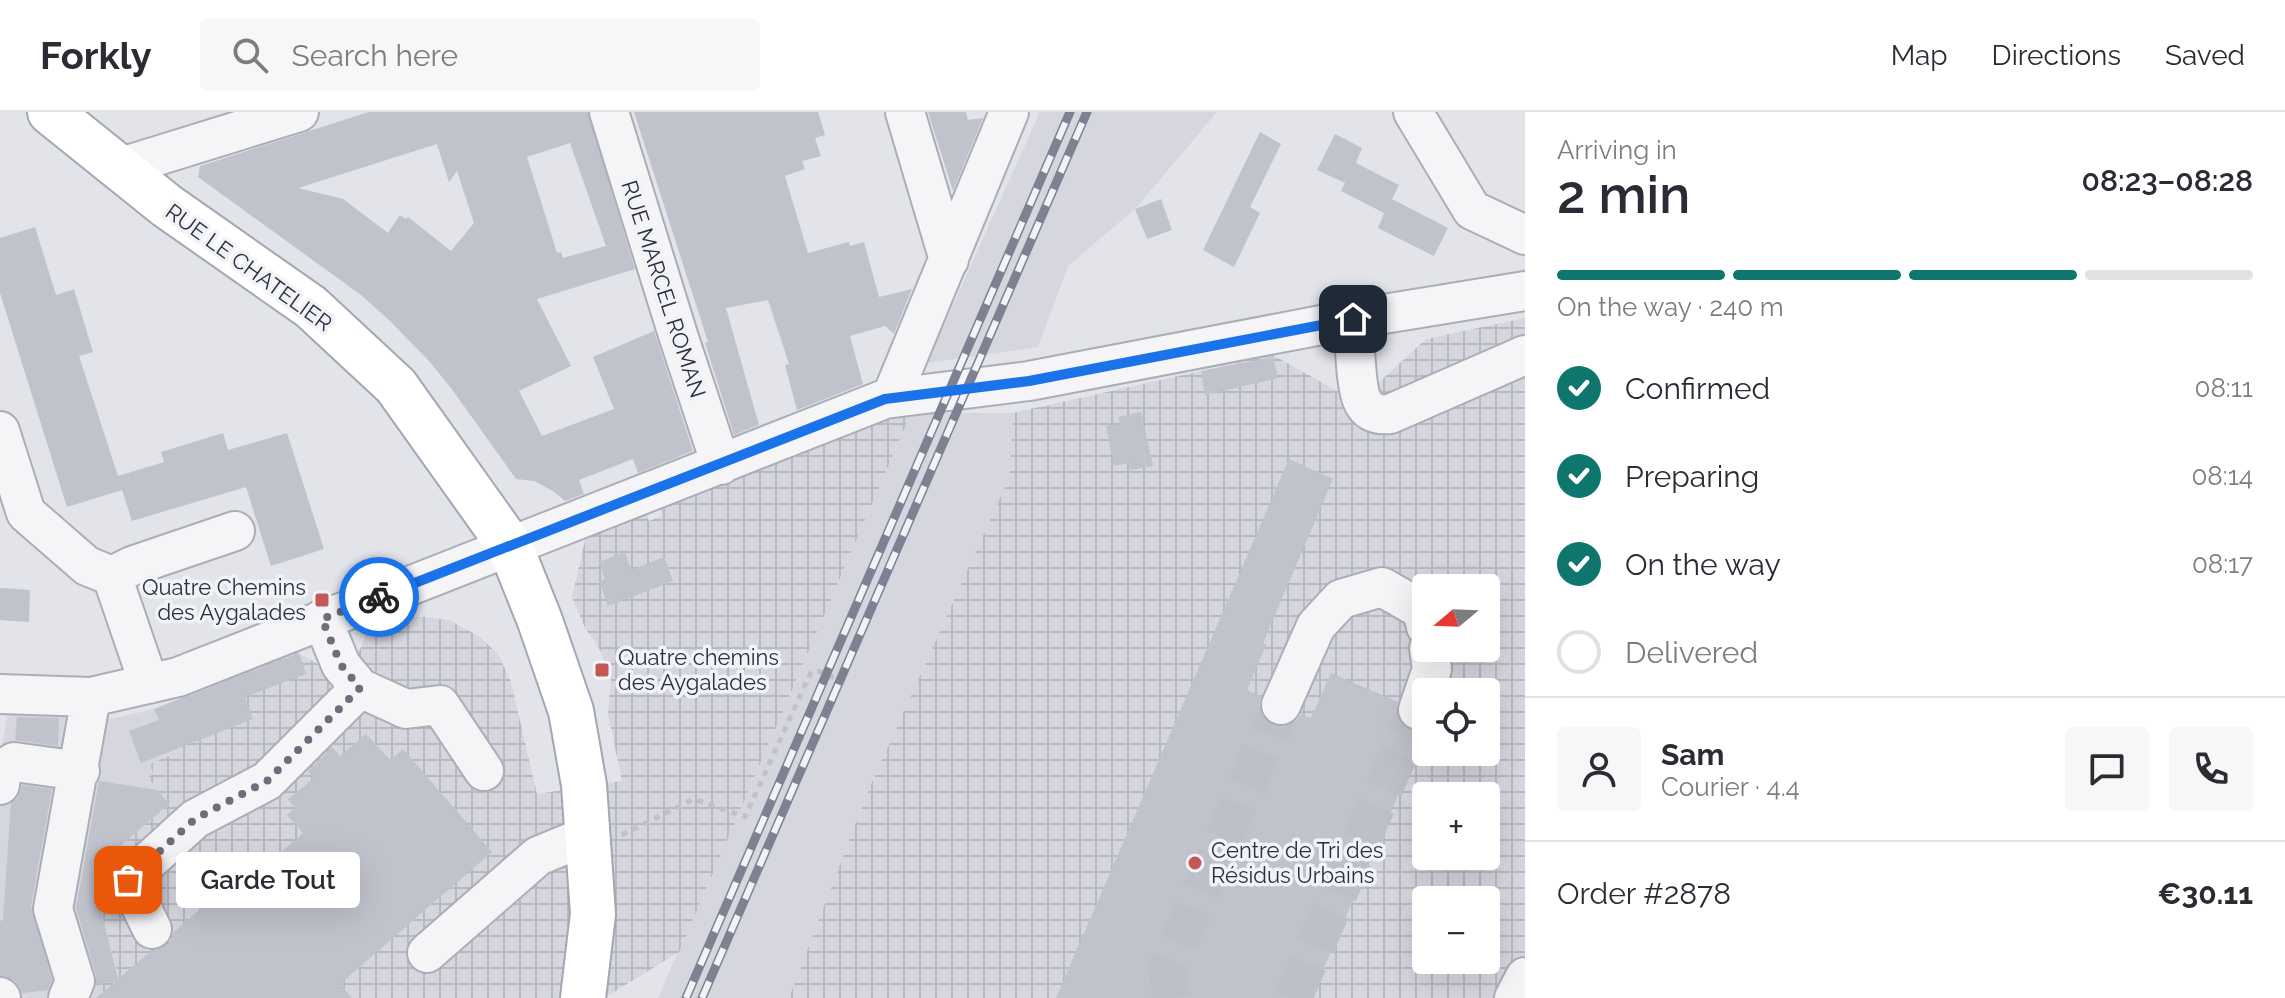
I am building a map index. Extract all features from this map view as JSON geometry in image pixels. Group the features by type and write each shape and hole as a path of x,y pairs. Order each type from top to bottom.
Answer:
{"main road":[{"name":"RUE LE CHATELIER","path":"59,118 190,223 311,307 396,386 510,546 571,711 584,785 593,914 583,998"}],"street":[{"path":"118,168 299,112"},
{"name":"RUE MARCEL ROMAN","path":"609,112 721,465"},
{"path":"905,112 949,260"},
{"path":"891,398 1009,112"},
{"path":"1413,112 1472,210 1525,235"},
{"path":"0,694 91,697 178,677 891,398 1029,381 1353,319 1525,291"},
{"path":"1353,319 1359,389 1363,404 1377,415 1390,414 1525,355"},
{"path":"0,431 26,513 87,566 112,576 132,566 235,531"},
{"path":"112,576 149,684"},
{"path":"1281,705 1316,626 1341,599 1382,587 1412,604"},
{"path":"322,619 341,665 360,688 406,709 440,705 484,771"},
{"path":"152,929 128,880 195,819 267,781 360,688"},
{"path":"68,998 75,981 53,909 91,697"},
{"path":"0,785 2,770 14,762 80,771"},
{"path":"427,953 538,856 589,843"},
{"path":"1514,998 1525,977"}],"path":[{"path":"589,843 694,799 745,817 811,672 819,671 849,685"}],"shaded area":[{"path":"1040,112 1217,112 1135,209 1068,266 1038,347 927,363"},
{"path":"1525,318 1525,998 789,998 869,789 1010,476 1013,413 1273,355 1337,391 1375,386 1426,339"},
{"path":"911,413 1013,413 1011,476 1056,998 658,998"},
{"path":"911,413 679,952 604,998 101,998 90,984 118,977 91,871 169,804 148,777 153,774 152,763 169,756 171,751 154,709 297,652 328,670 356,659 370,625 396,617 449,620 480,637 498,654 511,682 537,794 622,781 608,714 611,679 600,650 585,628 572,597 586,536 646,514 649,521 662,516 660,509 891,417"},
{"path":"154,709 171,751 153,775 148,776 169,804 91,871 118,977 101,998 0,998 0,755 8,713 111,719"}],"building":[{"path":"369,112 588,112 635,269 537,299 571,366 519,391 542,436 614,409 593,357 654,331 693,451 638,473 633,459 579,480 584,494 565,501 534,481 516,479 451,388 389,320 361,295 198,177 200,166","holes":["570,143 606,246 563,258 561,252 557,253 527,157","437,144 449,182 457,171 474,223 451,251 408,217 406,219 400,215 388,233 343,199 298,188"]},
{"path":"634,112 818,112 825,135 815,138 821,156 802,161 805,169 785,176 808,253 849,242 850,246 864,242 879,297 912,289 894,334 885,326 850,336 863,384 797,410 785,365 789,364 768,300 726,308 759,425 734,435 705,343 708,342"},
{"path":"928,112 966,112 968,120 983,118 953,191"},
{"path":"1260,132 1281,144 1250,207 1260,213 1234,267 1203,250"},
{"path":"1335,134 1362,148 1356,163 1399,185 1392,199 1448,228 1434,256 1378,228 1384,213 1341,191 1345,183 1317,170"},
{"path":"1161,199 1172,230 1147,239 1135,209"},
{"path":"35,227 56,295 74,289 93,352 79,356 118,476 164,462 161,452 223,433 228,450 287,433 324,549 271,566 246,487 132,521 122,490 67,507 0,293 0,238"},
{"path":"1273,357 1278,378 1205,395 1201,371"},
{"path":"1141,412 1153,466 1130,470 1128,463 1114,466 1106,426 1120,424 1119,417"},
{"path":"1289,459 1333,479 1263,643 1266,645 1247,690 1261,696 1259,708 1264,719 1284,727 1295,722 1301,714 1311,718 1331,673 1398,702 1396,713 1402,725 1412,731 1412,763 1311,998 1056,998"},
{"path":"625,552 631,570 664,557 673,581 608,606 599,581 605,579 599,562"},
{"path":"0,588 30,590 29,622 0,620"},
{"path":"299,653 306,674 245,697 253,719 141,763 129,731 159,720 154,709"},
{"path":"17,717 59,718 58,746 15,740"},
{"path":"366,734 390,760 403,749 492,852 340,984 352,998 96,998 115,982 96,984 76,908 99,781 158,790 169,804 98,865 94,882 118,979 151,951 170,942 174,932 228,885 235,893 303,833 287,815 295,808 288,799 314,778 308,771 332,747 340,756"},
{"path":"22,785 52,789 31,906 52,980 48,990 22,993 15,981 0,976 0,921 3,920 11,803 18,798"}],"tunnel":[{"path":"1171,998 1168,968 1281,705"},
{"path":"1293,998 1412,724"}],"railway":[{"path":"686,998 1070,112"},
{"path":"702,998 1087,112"}],"way so far":[{"path":"128,880 195,819 267,781 360,688 341,665 322,619 379,597"}],"place":[{"name":"Quatre Chemins des Aygalades","path":"322,600"},
{"name":"Quatre chemins des Aygalades","path":"602,670"},
{"name":"Centre de Tri des Résidus Urbains","path":"1195,863"},
{"name":"Garde Tout","path":"128,880"}],"route":[{"path":"379,597 885,399 1029,381 1353,319"}]}
